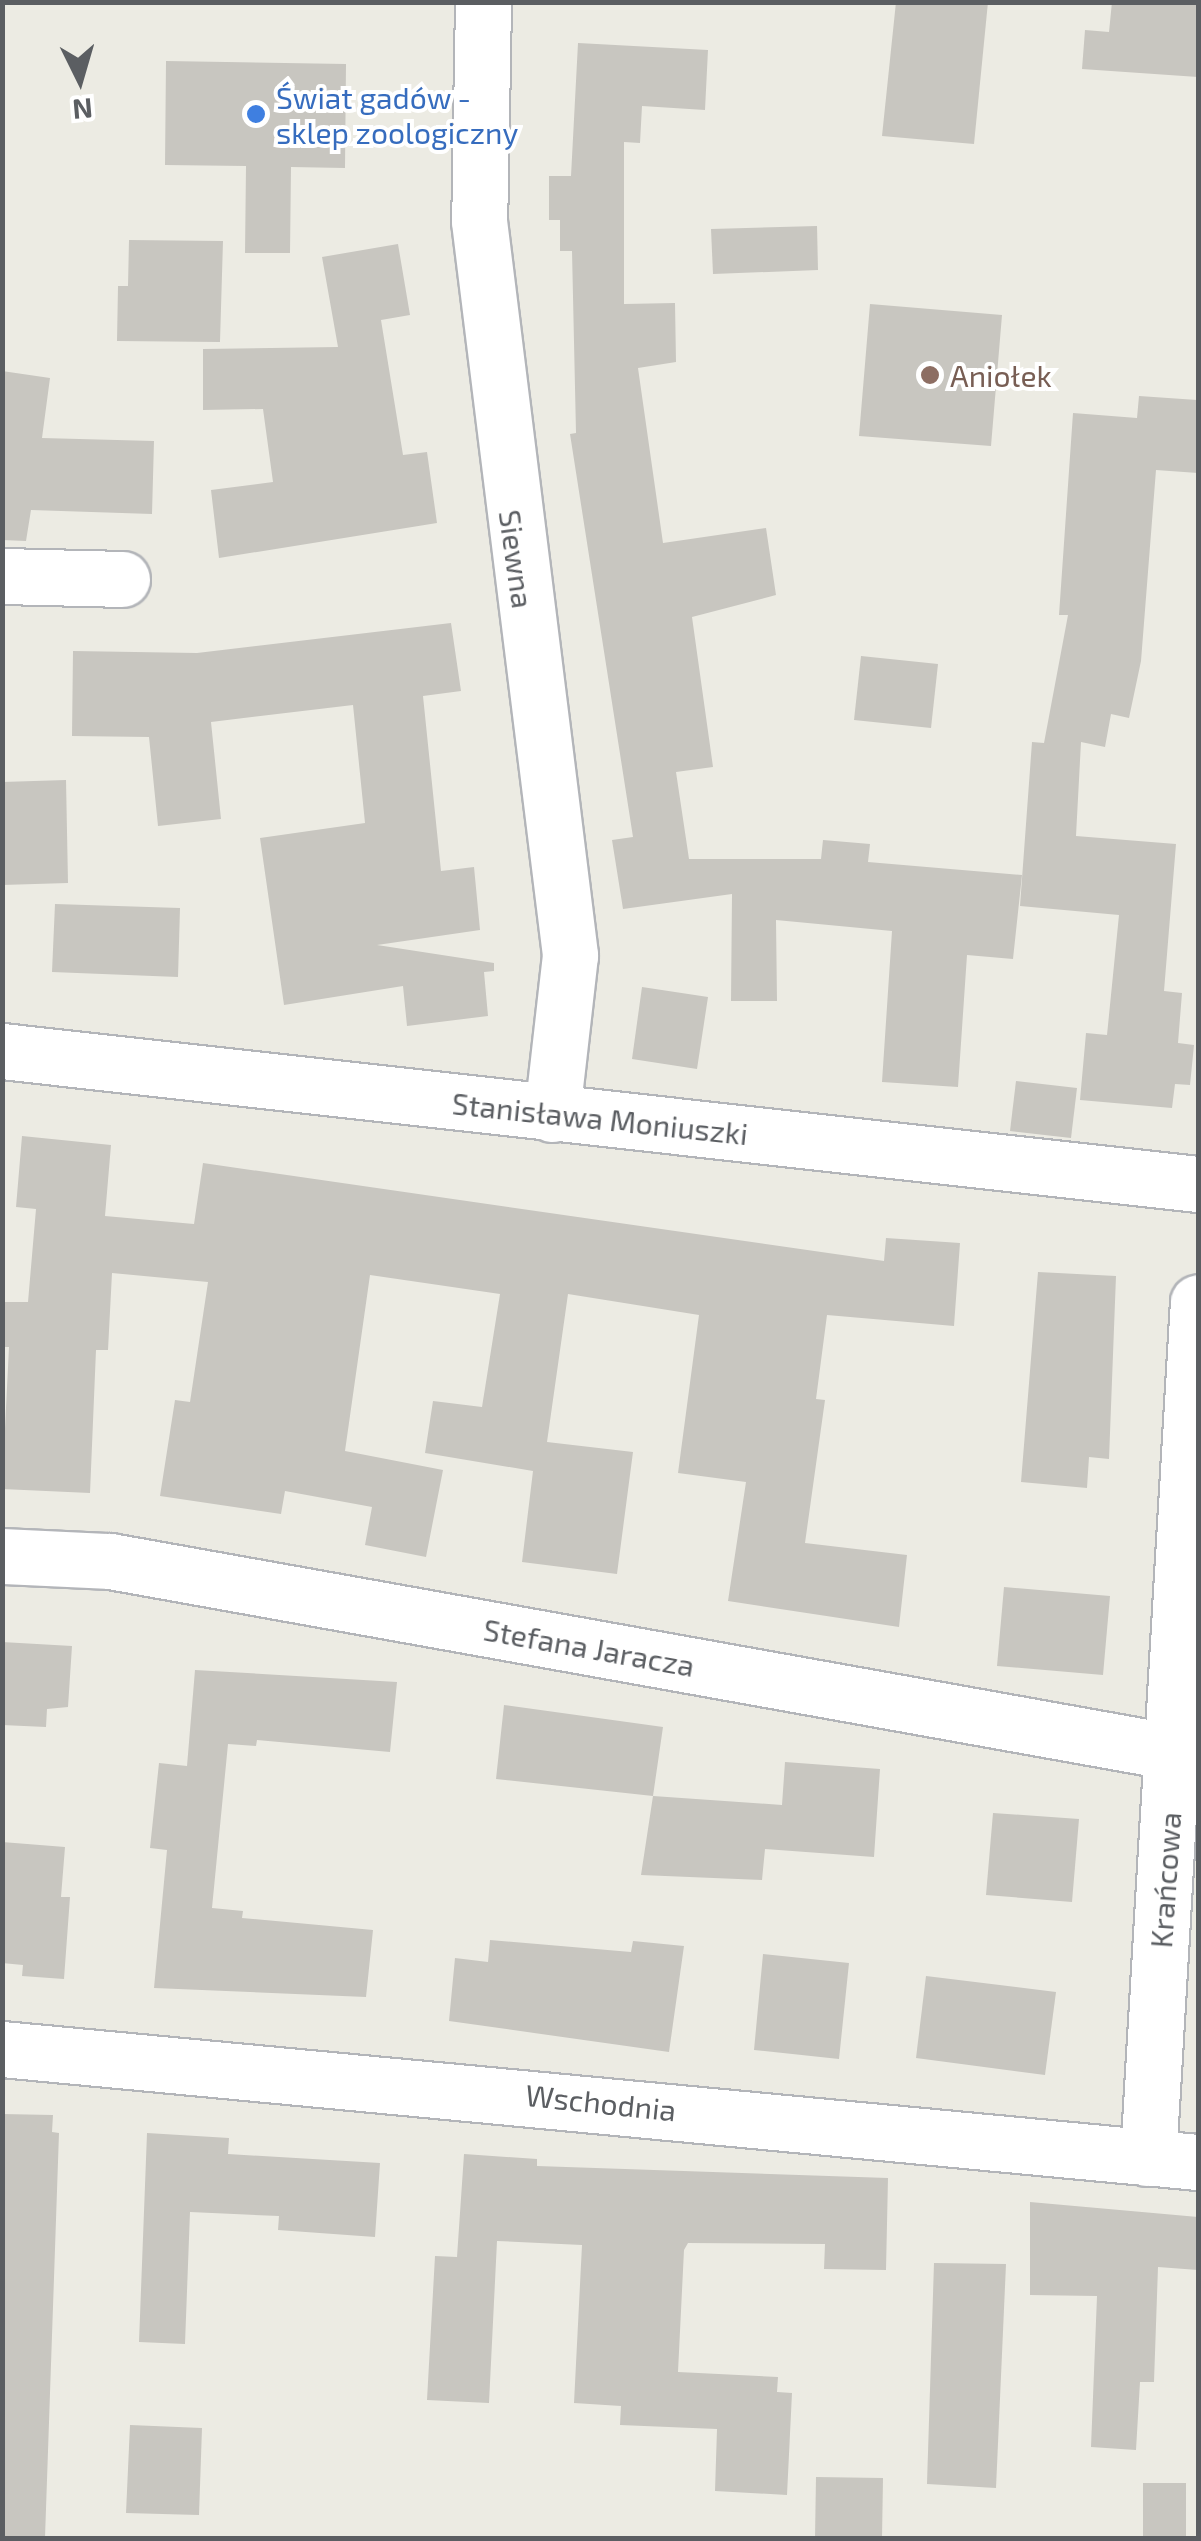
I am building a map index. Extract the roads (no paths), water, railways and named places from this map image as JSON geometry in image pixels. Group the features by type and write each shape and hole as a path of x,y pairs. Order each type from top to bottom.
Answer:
{"street":[{"name":"Siewna","path":"484,2 479,221 570,955 552,1114"},
{"path":"2,576 122,580"},
{"name":"Stanisława Moniuszki","path":"2,1052 1198,1184"},
{"name":"Krańcowa","path":"1173,2160 1174,1752 1198,1302"},
{"name":"Stefana Jaracza","path":"2,1556 110,1561 1174,1752"},
{"name":"Wschodnia","path":"2,2049 1173,2160"}],"place":[{"name":"Świat gadów - sklep zoologiczny","path":"256,114"},
{"name":"Aniołek","path":"930,375"}]}
